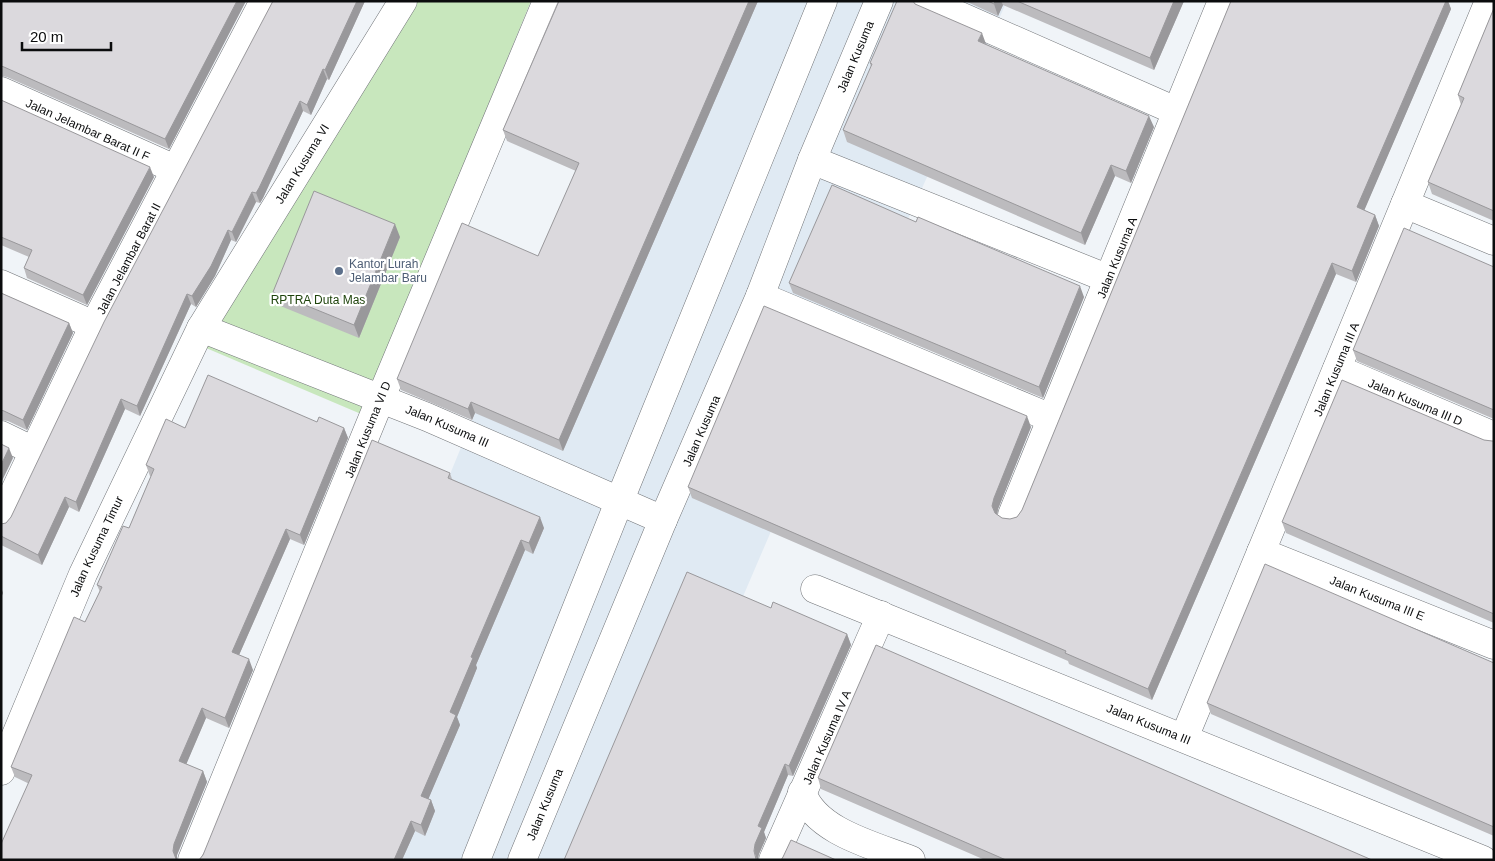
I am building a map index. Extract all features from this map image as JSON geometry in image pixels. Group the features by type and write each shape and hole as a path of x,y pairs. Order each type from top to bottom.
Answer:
{"street":[{"name":"Jalan Kusuma VI","path":"201,328 403,1"},
{"name":"Jalan Kusuma VI D","path":"192,860 380,400 547,1"},
{"path":"476,860 823,1"},
{"name":"Jalan Kusuma","path":"522,860 662,520 760,296 812,160 879,1"},
{"path":"926,1 1176,111"},
{"name":"Jalan Kusuma A","path":"1012,515 1222,1"},
{"name":"Jalan Kusuma III A","path":"1184,738 1489,1"},
{"name":"Jalan Jelambar Barat II","path":"1,520 94,325 175,169 256,4"},
{"name":"Jalan Jelambar Barat II F","path":"1,90 175,169"},
{"path":"812,160 1109,279"},
{"path":"1405,204 1494,241"},
{"path":"1,284 94,325"},
{"path":"760,296 1051,418"},
{"name":"Jalan Kusuma III","path":"201,328 427,417 662,520"},
{"name":"Jalan Kusuma Timur","path":"1,771 83,574 201,328"},
{"name":"Jalan Kusuma III D","path":"1337,369 1494,436"},
{"path":"1,435 34,451"},
{"name":"Jalan Kusuma III E","path":"1261,552 1494,645"},
{"name":"Jalan Kusuma III","path":"815,589 1483,860"},
{"name":"Jalan Kusuma IV A","path":"773,860 881,615"},
{"path":"802,792 806,803 824,823 843,833 911,860"}],"shaded area":[{"path":"645,1 1007,1 853,340 630,860 291,860"}],"green space":[{"name":"RPTRA Duta Mas","path":"387,1 531,1 361,414 199,345"}],"building":[{"path":"1,1 237,1 165,139 1,66"},
{"path":"273,1 357,1 307,105 300,101 259,188 256,193 252,192 232,232 228,230 211,266 192,296 187,294 137,406 121,399 76,502 65,497 38,555 1,536 1,524 6,523 11,517 104,322"},
{"path":"559,1 749,1 559,440 471,402 468,409 397,379 462,223 538,256 579,163 503,130"},
{"path":"897,1 913,1 915,4 982,33 978,41 1149,116 1126,171 1111,165 1081,233 843,130"},
{"path":"1017,1 1174,1 1150,58"},
{"path":"1231,1 1446,1 1357,207 1375,215 1352,271 1332,263 1148,689 1065,653 1066,651 688,487 764,306 1027,416 992,506 995,513 1002,518 1010,519 1017,517 1022,510"},
{"path":"1494,8 1494,211 1428,182 1464,98 1458,95"},
{"path":"1,100 150,167 83,295 24,268 32,250 1,237"},
{"path":"832,185 916,222 918,217 1080,286 1039,387 789,283"},
{"name":"Kantor Lurah Jelambar Baru","path":"314,191 395,224 354,325 273,292"},
{"path":"1404,228 1494,267 1494,410 1353,350"},
{"path":"1,293 69,323 23,420 1,410"},
{"path":"208,375 317,422 319,417 344,428 300,535 286,529 232,652 249,659 225,718 202,708 179,761 203,771 174,844 173,851 177,860 1,860 1,844 32,775 11,767 74,617 85,622 102,587 97,585 123,526 129,528 154,469 146,465 166,419 185,428"},
{"path":"1342,380 1484,440 1494,441 1494,614 1282,522"},
{"path":"372,440 450,473 448,478 540,517 529,543 521,540 471,657 473,658 450,712 456,715 421,796 431,800 421,825 411,821 394,860 199,860 203,855"},
{"path":"1,444 9,448 1,465"},
{"path":"1265,564 1494,663 1494,827 1207,703"},
{"path":"687,572 771,608 773,602 847,634 789,766 785,764 758,826 762,828 754,851 758,860 564,860"},
{"path":"876,645 1372,860 1006,860 818,778"},
{"path":"791,840 836,860 781,860"}],"place":[{"name":"Kantor Lurah Jelambar Baru","path":"339,271"}]}
